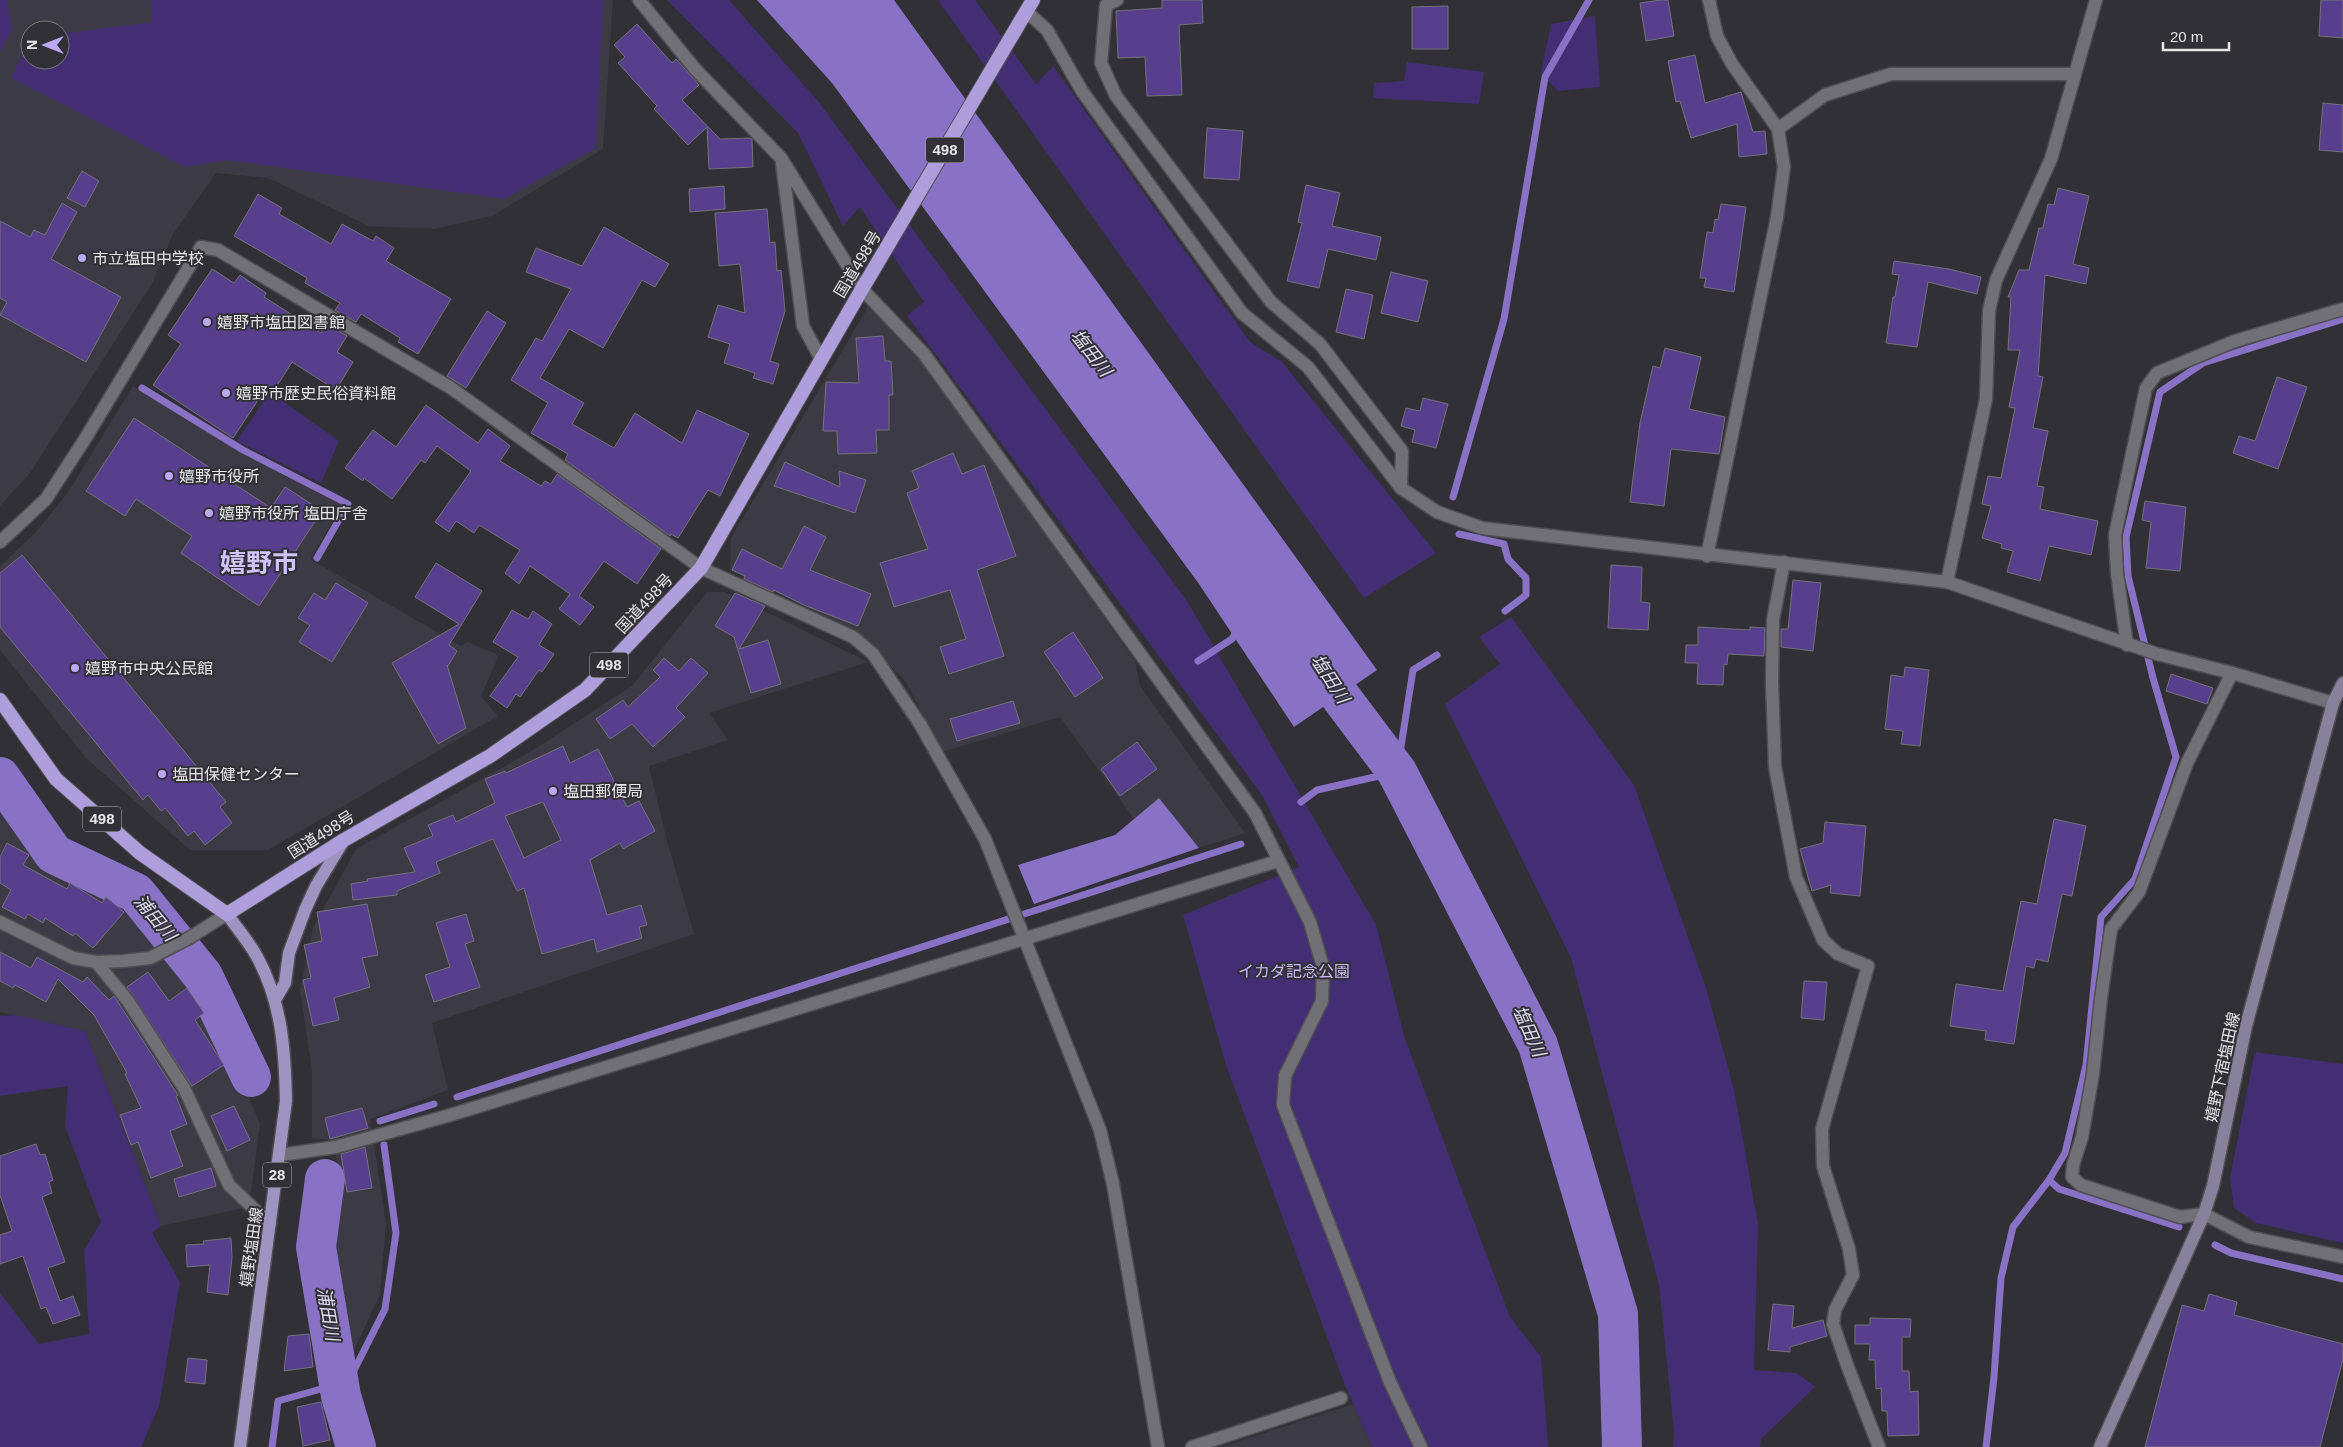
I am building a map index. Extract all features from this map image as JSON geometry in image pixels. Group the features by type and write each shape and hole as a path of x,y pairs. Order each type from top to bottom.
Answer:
{"highway":[{"name":"国道498号","path":"227,914 344,840 490,756 585,690 701,568 862,288 1030,6"},
{"name":"498","path":"0,700 56,779 140,853 227,914"}],"main road":[{"name":"嬉野下宿塩田線","path":"2100,1447 2204,1214 2213,1186 2246,1026 2332,703 2343,683"},
{"path":"276,1000 285,983 289,953 305,910 316,886 344,840"},
{"name":"嬉野塩田線","path":"227,914 256,956 276,1000 285,1046 286,1101 280,1155 240,1447"}],"street":[{"path":"639,0 696,70 781,158 862,288 924,354 1255,813 1310,922 1323,968 1322,1001 1285,1076 1284,1105 1390,1382 1421,1447"},
{"path":"1117,0 1106,5 1101,63 1116,96 1271,302 1320,344 1402,451 1402,488"},
{"path":"1708,556 1777,217 1784,168 1778,129 1732,64 1717,36 1709,0"},
{"path":"1947,582 1986,399 1989,311 1996,280 2051,159 2096,0"},
{"path":"1030,6 1047,30 1082,91 1242,313 1308,367 1402,488 1437,512 1482,528 1708,556 1784,562 1947,582 2128,645 2232,673 2332,703"},
{"path":"1778,129 1826,95 1891,74 2075,74"},
{"path":"781,158 803,326 821,359"},
{"path":"0,542 46,499 85,439 201,247 218,250 451,388 701,568 853,637 873,654 920,724 985,839 1024,932 1100,1130 1113,1184 1158,1447"},
{"path":"2128,645 2117,573 2116,535 2146,388 2157,372 2235,341 2343,309"},
{"path":"1784,562 1773,620 1772,682 1775,767 1796,877 1823,940 1838,954 1868,966 1822,1129 1822,1157 1823,1166 1849,1249 1853,1275 1835,1310 1833,1324 1879,1447"},
{"path":"2232,673 2187,763 2139,892 2111,930 2100,998 2093,1073 2082,1137 2073,1166 2072,1177 2081,1185 2180,1217 2204,1214 2249,1237 2343,1257"},
{"path":"280,1155 336,1147 447,1116 1024,932 1278,861"},
{"path":"0,922 73,958 96,962 150,958 189,938 227,914"},
{"path":"96,962 128,1001 184,1088 229,1185 270,1224"},
{"path":"1192,1447 1341,1398"}],"shaded area":[{"name":"市立塩田中学校","path":"0,0 613,0 603,149 492,216 434,229 369,226 268,178 216,173 173,234 153,282 30,473 0,506"},
{"path":"868,307 914,349 1135,661 1140,686 1245,833 1199,848 1159,798 1134,819 1060,717 942,752 906,682 861,634 730,570 731,538"},
{"path":"133,386 233,448 343,504 310,559 461,646 467,642 499,655 481,696 498,716 268,850 190,850 86,758 0,650 0,566 36,532 69,491"},
{"path":"707,592 725,592 868,662 709,713 728,740 649,766 667,841 694,934 432,1023 448,1090 370,1119 386,1223 380,1294 343,1375 327,1293 325,1237 339,1180 334,1140 312,1139 312,1071 300,990 313,928 356,849 530,752 632,686"},
{"path":"0,793 49,861 128,898 202,986 260,1124 249,1207 161,1226 85,1031 0,1012"},
{"path":"1353,1404 1372,1447 1222,1447"}],"green space":[{"path":"0,0 7,0 12,30 0,52"},
{"path":"151,0 603,0 596,148 504,199 227,160 185,167 11,78 20,59 20,70 70,70 70,33 152,22"},
{"name":"イカダ記念公園","path":"667,0 729,0 818,101 1187,601 1376,925 1405,1039 1510,1317 1541,1357 1548,1447 1372,1447 1346,1388 1226,1065 1183,915 1299,867 1262,795 907,316 924,302 860,207 843,226 798,133"},
{"path":"938,0 975,0 1036,84 1053,66 1250,342 1282,362 1436,553 1364,598"},
{"path":"1595,16 1600,87 1558,91 1541,73 1551,24"},
{"path":"1407,62 1484,72 1479,104 1373,98 1374,83 1404,81"},
{"path":"270,392 339,441 321,483 237,441"},
{"path":"1511,617 1634,785 1706,988 1734,1090 1758,1224 1754,1370 1797,1373 1815,1387 1761,1439 1760,1447 1673,1447 1674,1432 1659,1284 1571,958 1445,704 1500,664 1479,637"},
{"path":"16,1015 85,1031 161,1226 152,1233 180,1282 159,1406 141,1447 0,1447 0,1293 39,1344 89,1334 84,1250 101,1222 65,1126 68,1086 0,1096 0,1016"},
{"path":"2255,1052 2343,1064 2343,1243 2256,1223 2234,1208 2230,1178"}],"water":[{"path":"757,0 894,0 1377,670 1294,727 1199,584 832,83"},
{"path":"1159,798 1199,848 1034,904 1018,865 1115,835"}],"building":[{"path":"1162,0 1202,0 1203,23 1179,25 1182,95 1147,96 1145,57 1118,58 1116,11 1162,8"},
{"path":"1668,0 1674,36 1646,41 1640,3"},
{"path":"2321,0 2343,0 2343,38 2319,36"},
{"path":"1448,6 1448,49 1412,49 1412,7"},
{"path":"637,24 672,63 676,59 699,85 682,100 720,139 752,139 753,167 709,169 707,127 688,145 654,109 657,106 618,63 625,57 614,45"},
{"path":"1695,55 1705,103 1741,92 1753,132 1765,131 1767,154 1739,157 1737,124 1691,138 1680,101 1676,102 1668,61"},
{"path":"2323,103 2343,105 2343,152 2319,150"},
{"path":"1207,128 1243,131 1239,180 1204,178"},
{"path":"82,171 99,181 85,207 67,198"},
{"path":"1306,185 1340,193 1332,226 1381,237 1376,260 1328,249 1319,288 1287,281 1302,223 1298,222"},
{"path":"724,186 725,209 690,212 689,189"},
{"path":"2058,188 2089,196 2073,264 2089,268 2086,284 2045,275 2038,376 2043,377 2033,428 2048,431 2037,486 2044,487 2040,509 2098,521 2091,555 2049,546 2040,581 2007,572 2013,551 2001,548 2002,544 1982,538 1991,506 1982,504 1988,476 2001,478 2015,408 2009,407 2020,350 2008,350 2011,297 2008,297 2019,270 2029,270 2039,228 2043,228 2048,204 2054,205"},
{"path":"258,194 282,208 279,214 331,244 342,224 373,241 376,236 394,248 386,261 451,299 418,354 398,342 400,338 361,314 356,322 335,310 340,303 305,283 307,278 234,236"},
{"path":"62,203 77,212 51,259 121,297 86,362 0,315 7,302 0,298 0,221 30,237 34,230 45,235"},
{"path":"1721,204 1746,207 1734,292 1704,287 1706,278 1700,278 1707,232 1713,233 1715,219 1718,220"},
{"path":"767,209 770,243 775,242 777,271 781,270 785,311 770,361 779,364 773,384 753,378 755,373 724,363 730,344 708,337 718,305 745,313 740,264 719,266 715,213"},
{"path":"604,227 669,264 655,287 642,280 603,348 569,329 540,378 584,403 572,424 614,448 635,413 682,443 697,410 749,434 720,496 708,490 678,538 671,534 670,536 565,460 568,454 531,433 548,403 511,380 536,338 542,341 571,289 526,272 536,248 582,266"},
{"path":"1894,261 1949,269 1981,277 1977,294 1928,282 1917,347 1886,343 1893,297 1895,297 1899,275 1892,274"},
{"path":"212,269 234,283 240,275 266,293 264,297 321,333 327,324 347,336 337,352 353,362 336,390 292,362 275,389 268,385 233,438 153,385 181,344 168,335"},
{"path":"1391,272 1428,281 1418,322 1381,313"},
{"path":"1346,289 1373,295 1364,339 1336,332"},
{"path":"487,311 506,323 466,388 447,376"},
{"path":"883,336 885,361 891,361 893,395 889,395 889,430 876,430 877,453 838,454 837,431 823,431 826,382 859,383 856,338"},
{"path":"1665,348 1701,357 1689,409 1725,417 1719,454 1671,449 1664,506 1630,502 1640,423 1653,366 1660,368"},
{"path":"2277,377 2307,387 2278,469 2233,453 2239,436 2255,441"},
{"path":"1423,398 1448,404 1436,448 1412,442 1415,430 1401,426 1406,408 1420,411"},
{"path":"426,405 478,443 488,429 510,446 500,461 541,486 545,481 551,484 557,474 661,549 637,584 604,561 579,596 594,607 580,625 559,609 570,594 530,566 519,584 505,573 520,550 479,525 474,533 456,521 449,532 435,522 471,471 437,446 425,463 421,460 392,499 364,478 363,481 345,468 373,430 396,447"},
{"name":"嬉野市役所 塩田庁舎","path":"134,418 271,508 285,487 322,511 259,606 181,553 192,536 136,499 125,516 86,491"},
{"path":"953,453 962,474 984,465 1016,556 977,570 1004,656 949,674 940,647 966,639 950,590 894,607 880,563 928,549 907,493 919,488 912,471"},
{"path":"785,462 840,487 839,471 866,480 855,513 774,486"},
{"path":"2145,501 2186,507 2180,571 2146,568 2151,522 2142,520"},
{"path":"804,526 826,537 810,570 871,594 858,626 804,605 774,590 773,592 744,579 745,576 732,570 742,549 782,569"},
{"name":"嬉野市中央公民館","path":"22,555 226,802 220,807 232,823 205,845 194,831 188,836 165,808 161,811 148,795 143,800 0,627 0,573"},
{"path":"436,563 482,591 449,645 457,651 447,665 466,728 438,744 392,663 459,624 415,597"},
{"path":"1611,565 1642,567 1641,602 1650,603 1648,630 1608,628"},
{"path":"1793,580 1821,583 1813,651 1781,647 1781,629 1788,629"},
{"path":"336,583 368,603 332,662 299,642 310,625 298,618 314,593 325,600"},
{"path":"735,593 765,606 739,649 768,640 781,684 751,693 734,637 715,626"},
{"path":"512,610 528,619 533,611 552,624 539,645 554,654 542,672 539,670 520,697 516,694 507,708 490,696 518,657 493,642"},
{"path":"1698,627 1750,630 1750,627 1765,628 1764,656 1728,654 1727,665 1724,664 1723,685 1697,684 1698,663 1685,663 1686,645 1698,645"},
{"path":"1073,632 1103,678 1075,697 1044,652"},
{"path":"664,658 679,671 691,658 708,673 676,708 685,717 653,747 632,724 610,739 596,719 623,700 628,707 660,677 653,670"},
{"path":"1905,667 1929,670 1920,746 1901,744 1903,731 1885,729 1891,675 1904,677"},
{"path":"2171,674 2213,688 2207,704 2166,691"},
{"path":"1013,701 1020,723 957,741 950,719"},
{"path":"1137,742 1157,769 1120,796 1101,769"},
{"path":"563,746 570,763 598,749 627,807 639,801 655,831 623,849 620,843 590,860 607,915 641,905 647,925 639,927 642,938 597,952 594,939 542,954 524,888 517,891 493,839 436,862 440,873 397,891 397,895 353,900 351,884 368,881 367,879 415,872 404,848 433,836 428,825 453,815 456,822 495,803 485,779 505,771 506,773","holes":["543,802 561,840 524,858 505,816"]},
{"path":"2054,819 2086,826 2072,896 2062,894 2048,962 2036,959 2034,968 2026,966 2014,1044 1985,1040 1986,1031 1950,1026 1956,984 2003,991 2021,901 2037,904"},
{"path":"1825,822 1866,826 1860,896 1830,893 1831,885 1812,891 1800,849 1823,843"},
{"path":"7,843 29,855 23,865 67,889 70,883 102,903 106,897 124,912 93,948 75,933 73,936 45,918 43,923 28,914 25,919 2,907 11,890 0,883 0,857"},
{"path":"367,904 378,955 362,958 370,987 334,998 339,1020 313,1026 303,980 311,978 304,945 322,941 317,912"},
{"path":"466,914 474,941 465,944 480,987 434,1002 425,975 450,967 436,923"},
{"path":"0,952 31,968 37,957 83,982 87,977 109,1000 114,996 178,1095 176,1096 187,1124 170,1131 183,1166 151,1178 138,1142 131,1145 120,1115 141,1108 125,1074 127,1073 94,1015 58,979 46,1002 15,985 13,988 0,981"},
{"path":"148,972 169,1001 187,988 204,1013 195,1020 224,1065 192,1086 127,987"},
{"path":"1804,981 1827,982 1824,1020 1801,1018"},
{"path":"234,1106 250,1140 227,1151 211,1116"},
{"path":"362,1108 368,1128 330,1139 325,1118"},
{"path":"36,1144 40,1155 45,1154 53,1180 49,1182 52,1193 42,1197 65,1262 48,1268 60,1301 73,1296 80,1315 53,1324 46,1307 41,1309 23,1256 0,1264 0,1235 12,1231 0,1195 0,1156"},
{"path":"365,1147 372,1188 347,1192 341,1154"},
{"path":"211,1168 216,1186 179,1197 174,1179"},
{"path":"231,1238 232,1257 228,1295 207,1292 210,1265 187,1267 186,1245 204,1244 203,1241"},
{"path":"2209,1294 2237,1302 2234,1315 2343,1344 2343,1359 2320,1447 2145,1447 2182,1305 2204,1311"},
{"path":"1773,1304 1794,1306 1792,1328 1823,1320 1827,1336 1790,1347 1790,1352 1768,1350"},
{"path":"1870,1318 1911,1319 1910,1337 1902,1337 1902,1371 1909,1371 1910,1392 1918,1391 1919,1435 1888,1436 1887,1411 1882,1411 1881,1388 1876,1389 1875,1360 1869,1360 1870,1344 1855,1344 1855,1325 1870,1325"},
{"path":"309,1334 313,1367 284,1371 288,1336"},
{"path":"188,1358 207,1360 205,1384 185,1382"},
{"path":"321,1402 330,1440 303,1446 297,1407"}],"waterway":[{"path":"1453,497 1504,319 1545,77 1589,0"},
{"path":"1986,1447 1994,1377 2001,1278 2013,1227 2049,1180 2065,1153 2086,1065 2101,917 2135,879 2176,757 2153,678 2128,576 2126,537 2160,392 2203,363 2343,319"},
{"path":"142,388 243,450 348,504 317,558"},
{"path":"1459,534 1504,544 1508,559 1526,578 1526,595 1505,611"},
{"path":"1198,661 1232,639 1238,629"},
{"name":"塩田川","path":"1311,649 1340,696 1397,772 1538,1045 1618,1314 1622,1447"},
{"path":"1301,802 1317,790 1397,772 1413,670 1437,655"},
{"name":"浦田川","path":"0,777 54,854 136,893 203,976 251,1077"},
{"path":"457,1097 1241,844"},
{"path":"380,1121 434,1104"},
{"path":"341,1396 385,1309 396,1233 384,1145"},
{"name":"浦田川","path":"325,1179 316,1247 341,1396 356,1447"},
{"path":"2049,1180 2059,1189 2179,1227"},
{"path":"2215,1245 2231,1253 2343,1279"},
{"path":"272,1447 278,1401 339,1384"}],"place":[{"name":"市立塩田中学校","path":"82,258"},
{"name":"嬉野市塩田図書館","path":"207,322"},
{"name":"嬉野市歴史民俗資料館","path":"226,393"},
{"name":"嬉野市役所","path":"169,476"},
{"name":"嬉野市役所 塩田庁舎","path":"209,513"},
{"name":"嬉野市中央公民館","path":"75,668"},
{"name":"塩田保健センター","path":"162,774"},
{"name":"塩田郵便局","path":"553,791"}],"district":[{"name":"嬉野市","path":"259,563"}]}
